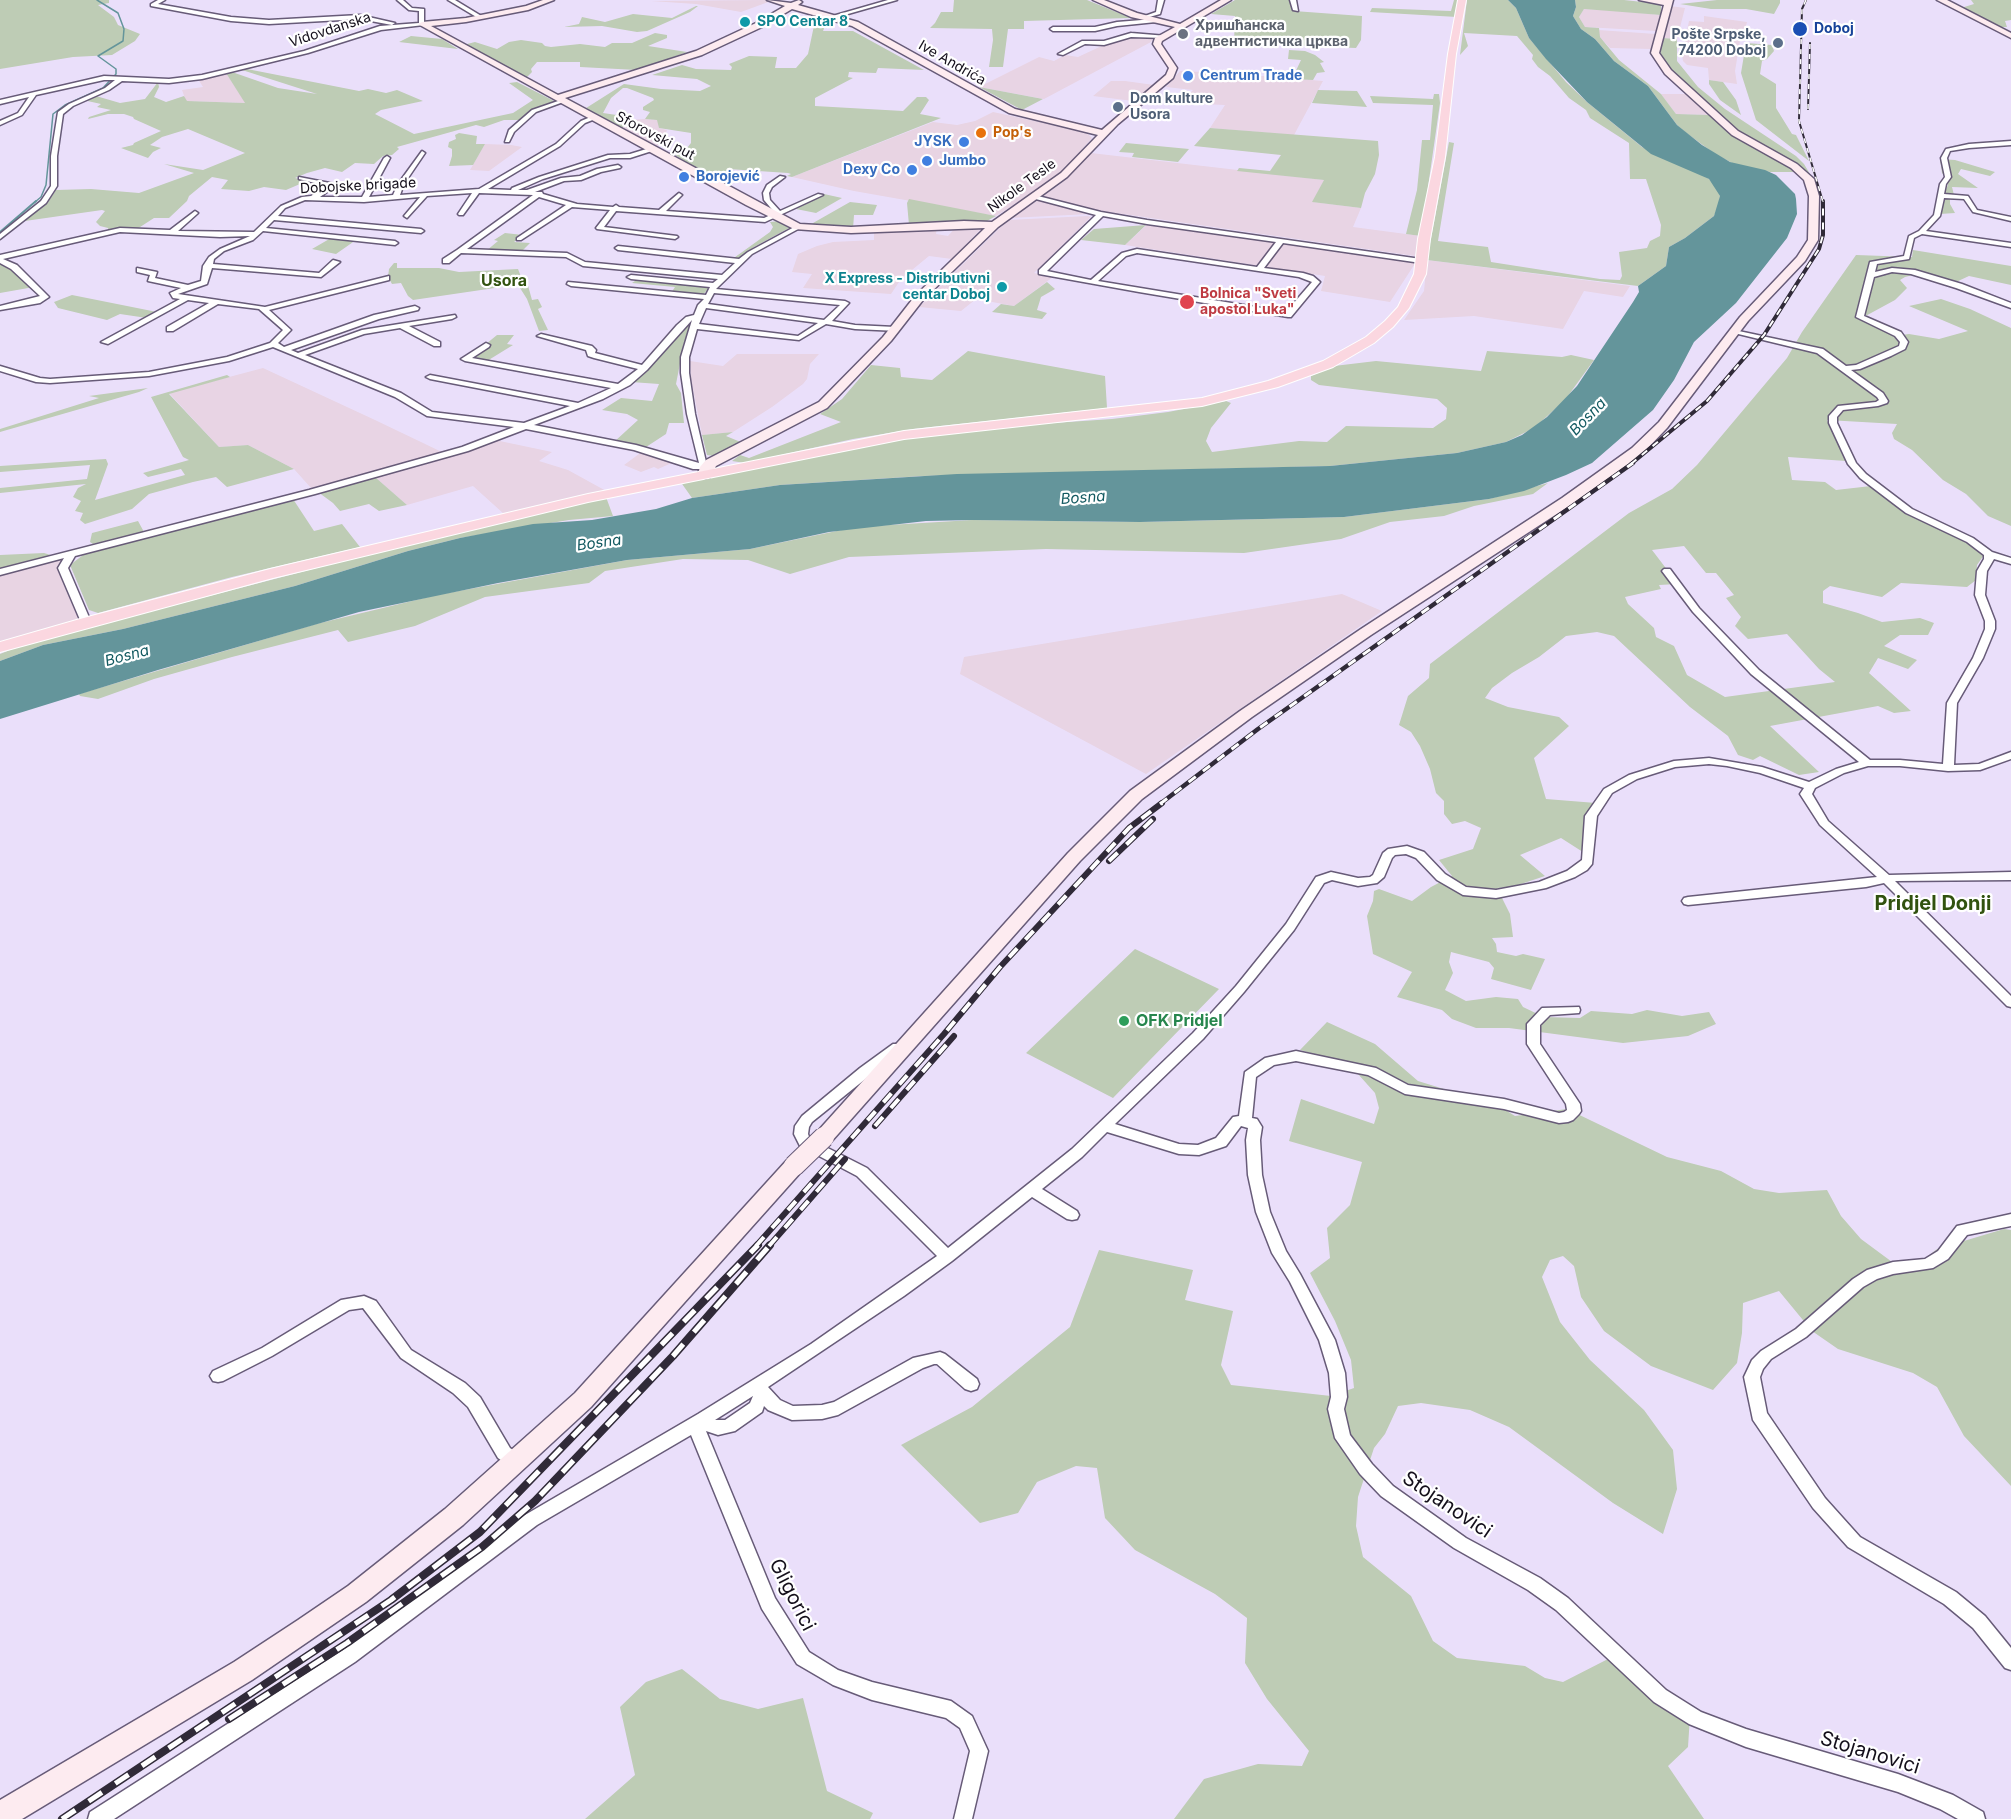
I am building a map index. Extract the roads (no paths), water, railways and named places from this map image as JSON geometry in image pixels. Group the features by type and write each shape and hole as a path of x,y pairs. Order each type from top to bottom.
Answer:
{"main road":[{"path":"0,647 86,622 367,550 675,480 705,469 737,468 904,435 1165,407 1228,396 1273,384 1328,363 1370,340 1383,329 1403,308 1420,274 1440,157 1452,54 1462,0"}],"street":[{"path":"162,0 153,5 231,19 269,22 360,17 397,25"},
{"path":"400,0 411,9 422,9 422,24"},
{"path":"452,0 480,17"},
{"name":"Vidovdanska","path":"0,102 104,78 169,81 202,77 297,55 375,29 480,17 527,8 550,0"},
{"name":"Ive Andrića","path":"771,0 855,24 1011,111 1103,134"},
{"path":"507,141 511,131 534,111 699,53 759,25 802,0"},
{"path":"832,18 894,0"},
{"path":"1097,0 1144,18 1180,26"},
{"path":"1144,18 1158,13 1161,0"},
{"path":"1061,54 1082,42 1104,43 1131,34 1164,36 1227,0"},
{"path":"1293,0 1296,10"},
{"path":"0,1816 243,1671 307,1629 357,1594 454,1517 583,1400 794,1166 824,1137 1074,857 1136,795 1218,734 1366,632 1604,477 1644,445 1663,425 1734,332 1772,293 1813,240 1814,196 1809,179 1794,166 1735,133 1656,59 1655,53 1668,1 1643,0"},
{"path":"1941,0 2011,36"},
{"path":"1053,29 1092,29 1154,21"},
{"name":"Sforovski put","path":"422,24 798,227 851,230 964,224 994,225"},
{"path":"1078,36 1092,29"},
{"path":"1085,32 1115,39"},
{"name":"Nikole Tesle","path":"705,469 823,405 896,329 919,298 994,225 1064,175 1103,134 1172,74 1171,64 1156,42 1164,36"},
{"path":"0,237 44,202 54,186 54,156 60,113 71,105 107,89 119,78"},
{"path":"0,123 20,114 34,94"},
{"path":"461,214 479,191 558,145 583,122 593,118"},
{"path":"1844,368 1857,367 1902,347 1904,342 1898,334 1860,317 1874,262 1907,258 1911,237 1921,232 1938,216 1943,184 1948,177 1944,158 1948,150 2011,143"},
{"path":"510,191 536,179 610,156 630,156 652,149"},
{"path":"395,198 401,184 422,153"},
{"path":"364,200 387,158"},
{"path":"529,192 565,178 581,178 599,170 618,167"},
{"path":"782,177 769,186 765,193 766,200 777,215 820,195"},
{"path":"301,178 333,185 313,198"},
{"name":"Dobojske brigade","path":"186,287 204,282 209,260 215,255 248,241 291,202 313,198 364,200 479,191 510,191 540,194 571,205 765,220 777,215"},
{"path":"446,261 540,194"},
{"path":"408,216 425,195"},
{"path":"661,212 679,195"},
{"path":"1941,196 1966,197 1975,211 2010,219"},
{"path":"1034,197 1101,214 1421,261"},
{"path":"519,239 571,205"},
{"path":"616,207 599,228 675,237"},
{"path":"172,232 195,213"},
{"path":"1092,282 1124,254 1137,251 1300,275 1316,282 1288,315 1092,282 1042,272 1101,214"},
{"path":"274,218 422,231"},
{"path":"274,344 398,395 430,414 525,426 636,448 705,469 691,414 685,374 686,357 697,317 711,291 740,261 767,242 798,227"},
{"path":"0,258 115,231 220,235 259,231 395,243"},
{"path":"1921,232 2011,245"},
{"path":"1258,269 1281,241"},
{"path":"618,248 740,261"},
{"path":"459,251 567,255 583,264 724,277"},
{"path":"0,258 14,267 45,297 0,308"},
{"path":"207,266 321,275 336,262"},
{"path":"140,270 154,274 152,279 186,287"},
{"path":"1872,274 1892,270 1912,272 1959,286 2011,306"},
{"path":"631,277 711,291"},
{"path":"265,309 386,278"},
{"path":"571,284 711,291 845,303 834,316 799,338 694,326"},
{"path":"0,368 31,378 50,381 149,374 229,359 274,344 286,330 265,309 254,304 216,302 176,296 174,293 186,287"},
{"path":"105,342 187,298"},
{"path":"170,329 216,302"},
{"path":"702,305 855,327 896,329"},
{"path":"286,349 377,317 415,308"},
{"path":"299,355 354,334 452,317"},
{"path":"0,572 439,458 620,387 644,368 680,327 689,319 697,317"},
{"path":"402,326 437,344"},
{"path":"1734,332 1820,351 1880,394 1884,401 1878,404 1841,408 1833,416 1833,423 1852,464 1863,476 1909,511 1970,540 1989,554 2011,561"},
{"path":"541,336 589,348 592,350 591,354 644,368"},
{"path":"486,345 465,358 620,387"},
{"path":"430,377 578,405"},
{"path":"726,456 724,464 737,468"},
{"path":"71,554 63,568 86,622"},
{"path":"1948,768 1952,703 1978,658 1990,629 1990,621 1980,595 1982,571 1989,559 1989,554"},
{"path":"1667,571 1696,610 1748,666 1868,763"},
{"path":"2004,745 2006,756 1980,767 1948,768 1868,763 1840,771 1810,786 1806,794 1824,823 1886,879 2011,1003"},
{"path":"97,1819 349,1656 531,1520 760,1388 946,1257 1033,1190 1198,1036 1290,927 1315,886 1325,877 1358,882 1373,880 1378,877 1387,856 1392,852 1407,850 1420,855 1440,877 1463,891 1478,894 1512,892 1542,885 1583,867 1589,855 1591,816 1598,803 1608,791 1633,777 1674,764 1709,761 1762,770 1810,786"},
{"path":"1688,901 1886,879 2011,876"},
{"path":"1104,1126 1179,1149 1199,1150 1221,1142 1234,1124 1245,1120 1250,1075 1270,1061 1296,1056 1371,1071 1405,1089 1504,1104 1568,1118 1574,1111 1573,1104 1534,1044 1533,1024 1548,1011 1574,1010"},
{"path":"904,1046 865,1071 807,1119 801,1134 804,1142 861,1172 946,1257"},
{"name":"Stojanovici","path":"1245,1120 1255,1127 1253,1140 1256,1175 1269,1229 1327,1340 1337,1373 1339,1397 1336,1409 1343,1438 1366,1469 1387,1491 1460,1543 1534,1584 1562,1604 1660,1696 1695,1718 1746,1738 1898,1783 1946,1802 1976,1819"},
{"path":"1033,1190 1072,1215"},
{"path":"2011,1220 1962,1230 1942,1256 1928,1264 1893,1268 1872,1274 1858,1282 1802,1333 1766,1355 1757,1365 1752,1377 1759,1414 1819,1503 1854,1542 1950,1598 1979,1622 2011,1662"},
{"path":"218,1376 267,1352 346,1305 364,1302 371,1305 406,1354 459,1388 474,1402 504,1453 517,1462"},
{"path":"760,1388 774,1405 792,1413 822,1412 838,1408 928,1358 940,1358 971,1384"},
{"name":"Gligorici","path":"699,1422 768,1602 803,1658 833,1677 872,1691 951,1710 966,1722 979,1751 963,1819"}],"water":[{"name":"Bosna","path":"1508,0 1575,0 1576,7 1573,16 1581,29 1595,39 1614,61 1648,86 1677,125 1702,145 1730,162 1765,170 1776,175 1795,194 1796,199 1797,214 1787,238 1736,303 1694,342 1674,380 1653,410 1592,463 1524,491 1489,499 1344,517 1140,522 926,521 829,532 750,549 627,560 498,583 359,612 158,670 0,719 0,661 43,645 123,629 295,586 408,551 460,538 533,524 592,520 656,509 692,498 780,485 957,474 1330,466 1457,453 1506,442 1522,435 1547,417 1577,386 1633,302 1639,292 1638,286 1666,266 1669,247 1714,216 1720,196 1709,179 1651,154 1587,102 1529,38 1516,8"}],"waterway":[{"path":"35,202 41,197 46,185 53,114 65,105 103,88 116,74 116,69 98,56 123,41 124,29 118,13 97,0"},
{"path":"0,232 36,201"}],"railway":[{"path":"1806,0 1802,9 1799,121 1823,202"},
{"path":"1808,109 1810,43"},
{"path":"1631,464 1707,401 1764,335 1819,249 1823,235 1823,202"},
{"path":"1160,804 1258,729 1633,463"},
{"path":"756,1246 944,1034 1000,967 1129,828 1162,803"},
{"path":"1109,861 1153,819"},
{"path":"875,1126 954,1036"},
{"path":"769,1246 845,1159"},
{"path":"62,1819 391,1600 480,1532 758,1245"},
{"path":"229,1719 347,1643 482,1547 535,1501 673,1356 770,1245"}],"place":[{"name":"SPO Centar 8","path":"745,22"},
{"name":"Doboj","path":"1800,29"},
{"name":"Хришћанска адвентистичка црква","path":"1183,34"},
{"name":"Pošte Srpske, 74200 Doboj","path":"1778,43"},
{"name":"Centrum Trade","path":"1188,76"},
{"name":"Dom kulture Usora","path":"1118,107"},
{"name":"Pop's","path":"981,133"},
{"name":"JYSK","path":"964,142"},
{"name":"Jumbo","path":"927,161"},
{"name":"Dexy Co","path":"912,170"},
{"name":"Borojević","path":"684,177"},
{"name":"X Express - Distributivni centar Doboj","path":"1002,287"},
{"name":"Bolnica \"Sveti apostol Luka\"","path":"1187,302"},
{"name":"OFK Pridjel","path":"1124,1021"}],"district":[{"name":"Usora","path":"504,281"},
{"name":"Pridjel Donji","path":"1933,904"}]}
